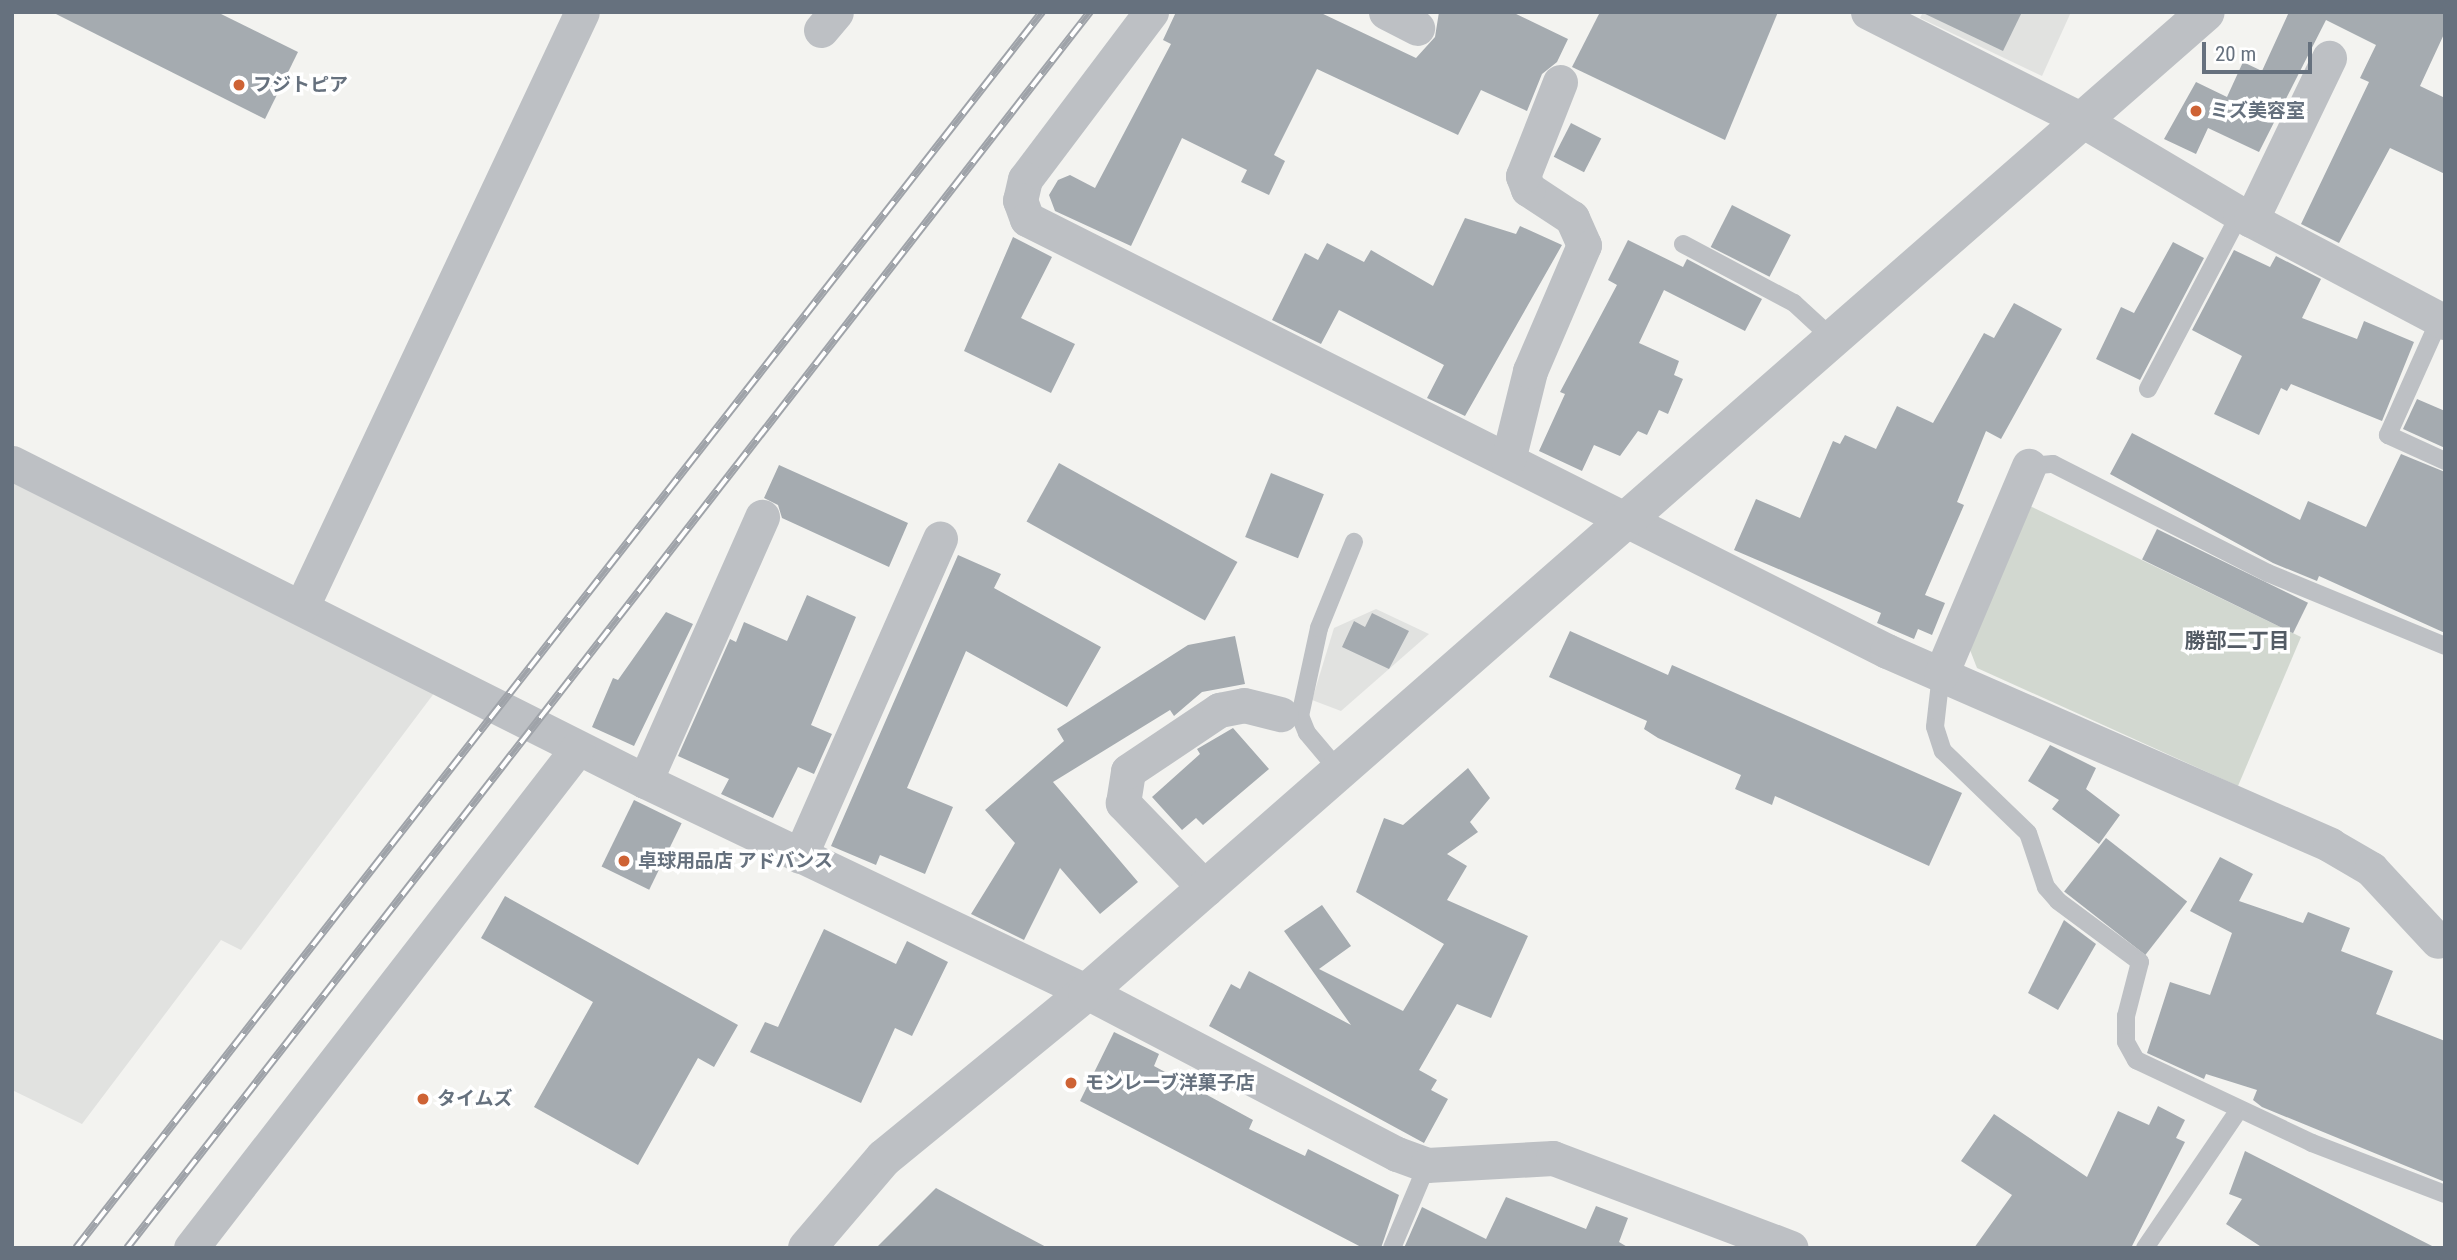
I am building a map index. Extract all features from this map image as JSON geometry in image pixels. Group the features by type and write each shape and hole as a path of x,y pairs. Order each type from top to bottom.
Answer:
{"street":[{"path":"303,604 582,12"},
{"path":"1151,12 1025,178 1020,200 1027,219 1941,674 2330,845 2371,869 2441,943"},
{"path":"1385,12 1417,28"},
{"path":"1868,12 2082,120 2245,217 2445,322"},
{"path":"807,1248 884,1158 1087,992 1206,889 2206,12"},
{"path":"2245,217 2329,58"},
{"path":"1508,460 1530,370 1584,245 1572,218 1528,189 1523,176 1560,82"},
{"path":"12,463 303,604 645,781 1087,992 1427,1165 1553,1158 1791,1248"},
{"path":"1941,674 2029,466"},
{"path":"645,781 762,517"},
{"path":"800,856 940,538"},
{"path":"1206,889 1123,803 1128,771 1219,710 1244,705 1281,714"},
{"path":"191,1248 578,747"}],"lane":[{"path":"2148,389 2245,217"},
{"path":"1684,244 1794,303 1833,339"},
{"path":"2445,322 2434,332 2388,435 2445,460"},
{"path":"2029,466 2053,464 2268,573 2445,646"},
{"path":"1340,772 1307,733 1300,716 1319,628 1354,542"},
{"path":"1941,674 1935,727 1943,751 2028,833 2046,887 2057,901 2140,962 2126,1016 2126,1042 2136,1060 2238,1111 2445,1194"},
{"path":"2145,1248 2238,1111"},
{"path":"1392,1248 1427,1165"}],"shaded area":[{"path":"1923,12 2071,12 2042,76 1920,18"},
{"path":"12,481 435,692 241,950 221,940 82,1124 12,1090"},
{"path":"2030,506 2301,637 2238,786 1977,668 1970,650"},
{"path":"1376,609 1429,634 1341,711 1312,700 1334,628"}],"building":[{"name":"フジトピア","path":"52,12 217,12 298,52 265,119"},
{"path":"1176,12 1319,12 1416,58 1435,37 1439,12 1512,12 1568,39 1557,62 1542,74 1527,111 1481,90 1458,135 1317,69 1274,155 1285,161 1269,195 1241,182 1247,170 1182,138 1131,246 1055,211 1049,195 1058,180 1070,175 1095,188 1171,44 1163,40"},
{"path":"1600,12 1778,12 1725,140 1572,67"},
{"path":"1921,12 2022,12 2003,51"},
{"path":"2289,12 2445,12 2445,32 2420,86 2445,98 2445,174 2390,148 2339,243 2301,224 2369,82 2360,78 2376,45 2326,20 2259,152 2208,128 2196,154 2164,139 2196,82 2227,97 2243,62 2262,71"},
{"path":"1571,123 1601,138 1584,172 1554,157"},
{"path":"1732,205 1791,235 1769,277 1711,247"},
{"path":"1465,218 1516,234 1520,226 1562,245 1465,416 1427,398 1444,365 1339,310 1321,344 1272,320 1305,253 1318,260 1327,243 1364,262 1371,250 1433,286"},
{"path":"1013,237 1052,257 1021,318 1075,344 1051,393 964,351"},
{"path":"1628,240 1683,267 1687,259 1762,299 1745,331 1664,290 1639,343 1679,361 1674,375 1683,379 1668,414 1659,410 1647,435 1638,431 1620,456 1594,445 1582,471 1539,451 1565,394 1560,392 1617,285 1608,280"},
{"path":"2173,242 2204,258 2140,380 2096,359 2121,307 2134,313"},
{"path":"2234,250 2270,267 2276,256 2321,279 2302,318 2357,339 2364,321 2414,342 2382,421 2291,384 2287,391 2281,388 2259,435 2214,414 2242,356 2192,330"},
{"path":"2014,303 2062,329 2001,439 1986,431 1957,502 1964,505 1925,595 1945,603 1932,635 1918,629 1914,639 1877,623 1881,613 1734,550 1756,499 1800,518 1833,441 1840,444 1845,435 1876,449 1897,406 1933,423 1984,333 1994,338"},
{"path":"2417,399 2445,411 2445,448 2403,429"},
{"path":"2132,433 2300,520 2308,501 2366,527 2401,454 2445,472 2445,633 2319,576 2317,581 2273,563 2110,474"},
{"path":"1059,463 1237,562 1205,621 1027,522"},
{"path":"779,465 908,523 889,567 782,518 778,505 764,498"},
{"path":"1271,473 1324,494 1298,558 1245,537"},
{"path":"2157,529 2308,603 2293,633 2142,560"},
{"path":"958,555 1001,574 994,588 1101,647 1067,707 966,651 907,788 953,807 925,874 880,855 876,865 831,846"},
{"path":"807,595 856,617 811,725 832,734 814,774 798,767 773,818 721,794 729,779 678,756 730,639 736,642 744,622 787,641"},
{"path":"666,612 693,624 634,746 592,727 613,678 618,680"},
{"path":"1372,613 1409,631 1389,669 1342,647 1354,621 1365,627"},
{"path":"1570,631 1668,675 1672,665 1962,793 1929,866 1775,796 1772,805 1735,789 1741,775 1658,738 1644,729 1647,721 1549,677"},
{"path":"1235,636 1245,684 1202,692 1174,716 1170,710 1053,782 1138,882 1100,914 1060,868 1024,940 971,914 1015,843 985,810 1064,741 1057,729 1188,645"},
{"path":"1233,728 1269,769 1203,825 1196,818 1182,830 1152,797 1200,754 1197,749"},
{"path":"2050,745 2096,768 2086,789 2120,815 2099,844 2052,809 2059,800 2028,781"},
{"path":"1468,768 1490,798 1470,822 1478,832 1447,854 1467,866 1447,900 1528,936 1491,1018 1457,1004 1419,1070 1437,1080 1431,1090 1448,1099 1424,1143 1209,1026 1231,984 1240,989 1249,971 1351,1025 1284,931 1322,905 1351,946 1319,969 1403,1011 1444,944 1356,892 1384,818 1403,825"},
{"path":"634,800 682,823 649,890 602,867"},
{"path":"2106,838 2187,901 2145,955 2064,892"},
{"path":"2220,857 2253,874 2239,901 2303,923 2308,912 2350,928 2341,951 2393,971 2376,1014 2445,1041 2445,1182 2262,1107 2253,1100 2257,1090 2206,1074 2204,1079 2147,1053 2170,982 2210,995 2232,933 2190,911"},
{"path":"505,896 738,1025 714,1067 698,1058 638,1165 534,1107 593,1002 481,938"},
{"path":"2064,920 2096,944 2058,1010 2028,993"},
{"path":"824,929 896,964 907,941 948,962 912,1036 895,1028 861,1103 750,1052 765,1022 778,1027"},
{"path":"1114,1032 1159,1054 1154,1066 1253,1120 1249,1129 1305,1156 1308,1149 1399,1195 1381,1248 1363,1248 1080,1101"},
{"path":"2158,1106 2185,1120 2176,1138 2185,1142 2131,1248 1974,1248 2012,1195 1961,1161 1994,1114 2087,1177 2118,1111 2149,1125"},
{"path":"2245,1151 2436,1248 2263,1248 2226,1224 2242,1199 2229,1194"},
{"path":"936,1188 995,1220 1048,1248 876,1248"},
{"path":"1506,1197 1586,1229 1596,1206 1628,1218 1619,1242 1629,1248 1404,1248 1422,1207 1486,1239"}],"railway":[{"path":"76,1248 1042,12"},
{"path":"127,1248 1090,12"}],"place":[{"name":"フジトピア","path":"239,85"},
{"name":"ミズ美容室","path":"2196,111"},
{"name":"卓球用品店 アドバンス","path":"624,861"},
{"name":"モンレーブ洋菓子店","path":"1071,1083"},
{"name":"タイムズ","path":"423,1099"}],"district":[{"name":"勝部二丁目","path":"2237,641"}]}
